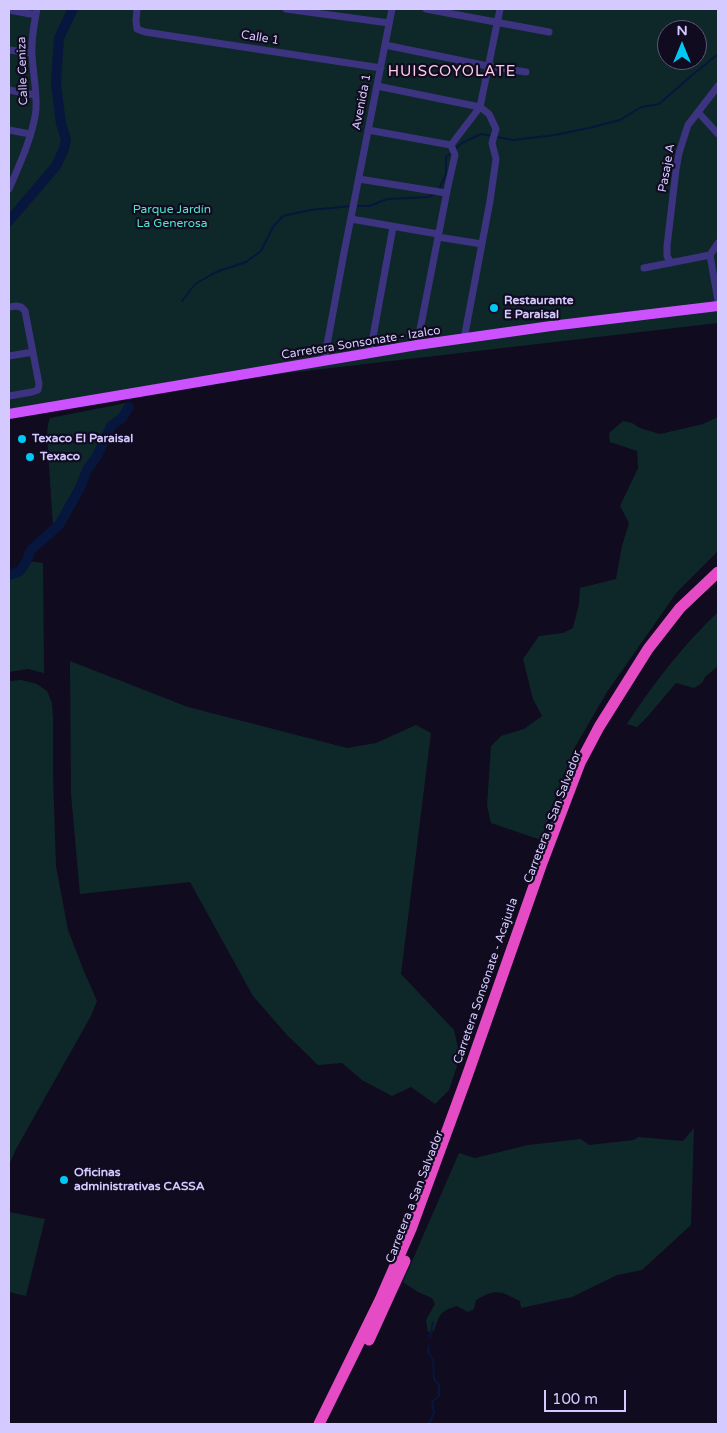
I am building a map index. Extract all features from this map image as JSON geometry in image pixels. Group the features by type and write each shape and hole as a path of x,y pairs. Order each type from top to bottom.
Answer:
{"highway":[{"name":"Carretera Sonsonate - Acajutla","path":"319,1424 380,1300 411,1229 466,1080 542,862 580,763 599,727 648,649 680,608 718,572"},
{"name":"Carretera a San Salvador","path":"327,1424 380,1319 418,1230 470,1091 562,828 594,749 620,703 654,652 696,600 718,579"}],"main road":[{"name":"Carretera Sonsonate - Izalco","path":"9,414 416,345 551,326 718,306"}],"street":[{"name":"Calle 1","path":"138,9 137,29 145,32 381,68"},
{"path":"286,9 389,23"},
{"name":"Avenida 1","path":"324,361 392,9"},
{"path":"426,9 549,32"},
{"path":"451,146 480,107 500,9"},
{"path":"9,10 36,12"},
{"name":"Calle Ceniza","path":"9,189 30,134 36,109 31,53 36,12"},
{"path":"385,45 526,72"},
{"path":"9,50 31,53"},
{"path":"377,86 480,107 489,114 496,129 492,143 496,159 464,339"},
{"name":"Pasaje A","path":"671,263 668,256 668,246 679,153 688,125 718,86"},
{"path":"9,90 35,95"},
{"path":"698,112 718,134"},
{"path":"9,130 30,134"},
{"path":"368,130 451,146"},
{"path":"416,345 438,236 441,192 455,155 451,146"},
{"path":"9,168 17,170"},
{"path":"359,179 441,192"},
{"path":"352,216 393,227 482,244"},
{"path":"370,353 393,227"},
{"path":"718,243 710,255 718,301"},
{"path":"644,268 710,255"},
{"path":"9,307 21,306 25,311 38,384 38,390 9,396"},
{"path":"9,356 33,352"}],"green space":[{"name":"Parque Jardín La Generosa","path":"9,9 718,9 718,323 202,383 9,417"},
{"path":"126,403 120,417 109,425 97,455 86,470 79,488 53,526 47,435 50,418"},
{"path":"718,417 718,551 677,592 607,692 575,747 541,840 491,823 487,806 491,746 501,736 524,729 542,716 533,699 523,659 539,636 563,633 573,628 579,604 580,588 616,579 622,546 629,523 620,506 638,468 637,451 610,442 609,433 623,421 660,434 703,424"},
{"path":"22,560 43,563 44,673 28,669 9,672 9,572 17,569"},
{"path":"718,612 718,666 705,677 702,683 694,688 676,683 637,727 627,724 669,665"},
{"path":"70,661 188,707 347,748 376,743 416,725 431,733 401,974 454,1030 460,1057 449,1090 435,1104 411,1087 392,1096 362,1080 342,1063 318,1065 287,1035 253,996 190,882 80,894 71,794"},
{"path":"21,680 37,684 47,691 52,703 56,866 68,930 97,1001 91,1016 16,1149 9,1165 9,681"},
{"path":"694,1128 691,1225 642,1270 617,1275 572,1297 521,1308 520,1301 503,1293 493,1292 476,1300 474,1309 468,1312 457,1306 447,1310 439,1317 434,1331 428,1332 426,1320 435,1304 432,1298 418,1292 403,1282 459,1153 475,1158 528,1145 581,1139 589,1145 634,1140 638,1137 683,1141"},
{"path":"9,1212 45,1219 26,1296 9,1292"}],"waterway":[{"path":"9,221 56,166 64,149 66,139 61,124 56,83 59,38 73,9"},
{"path":"497,137 513,140 555,135 620,120 641,107 659,104 718,54"},
{"path":"455,149 462,143 481,134 493,136"},
{"path":"439,189 446,174 446,157 451,153"},
{"path":"356,206 370,206 387,199 428,197 435,194"},
{"path":"182,301 195,284 216,272 246,262 261,251 273,227 283,216 310,210 352,206"},
{"path":"9,575 20,571 31,550 59,525 80,488 87,470 97,456 111,426 122,418 129,407"},
{"path":"430,1337 433,1322"},
{"path":"429,1346 428,1352 433,1360 434,1379 439,1385 439,1396 432,1402 434,1413 429,1424"}],"place":[{"name":"Restaurante E Paraisal","path":"494,308"},
{"name":"Texaco El Paraisal","path":"22,439"},
{"name":"Texaco","path":"30,457"},
{"name":"Oficinas administrativas CASSA","path":"64,1180"}],"district":[{"name":"HUISCOYOLATE","path":"452,72"}]}
